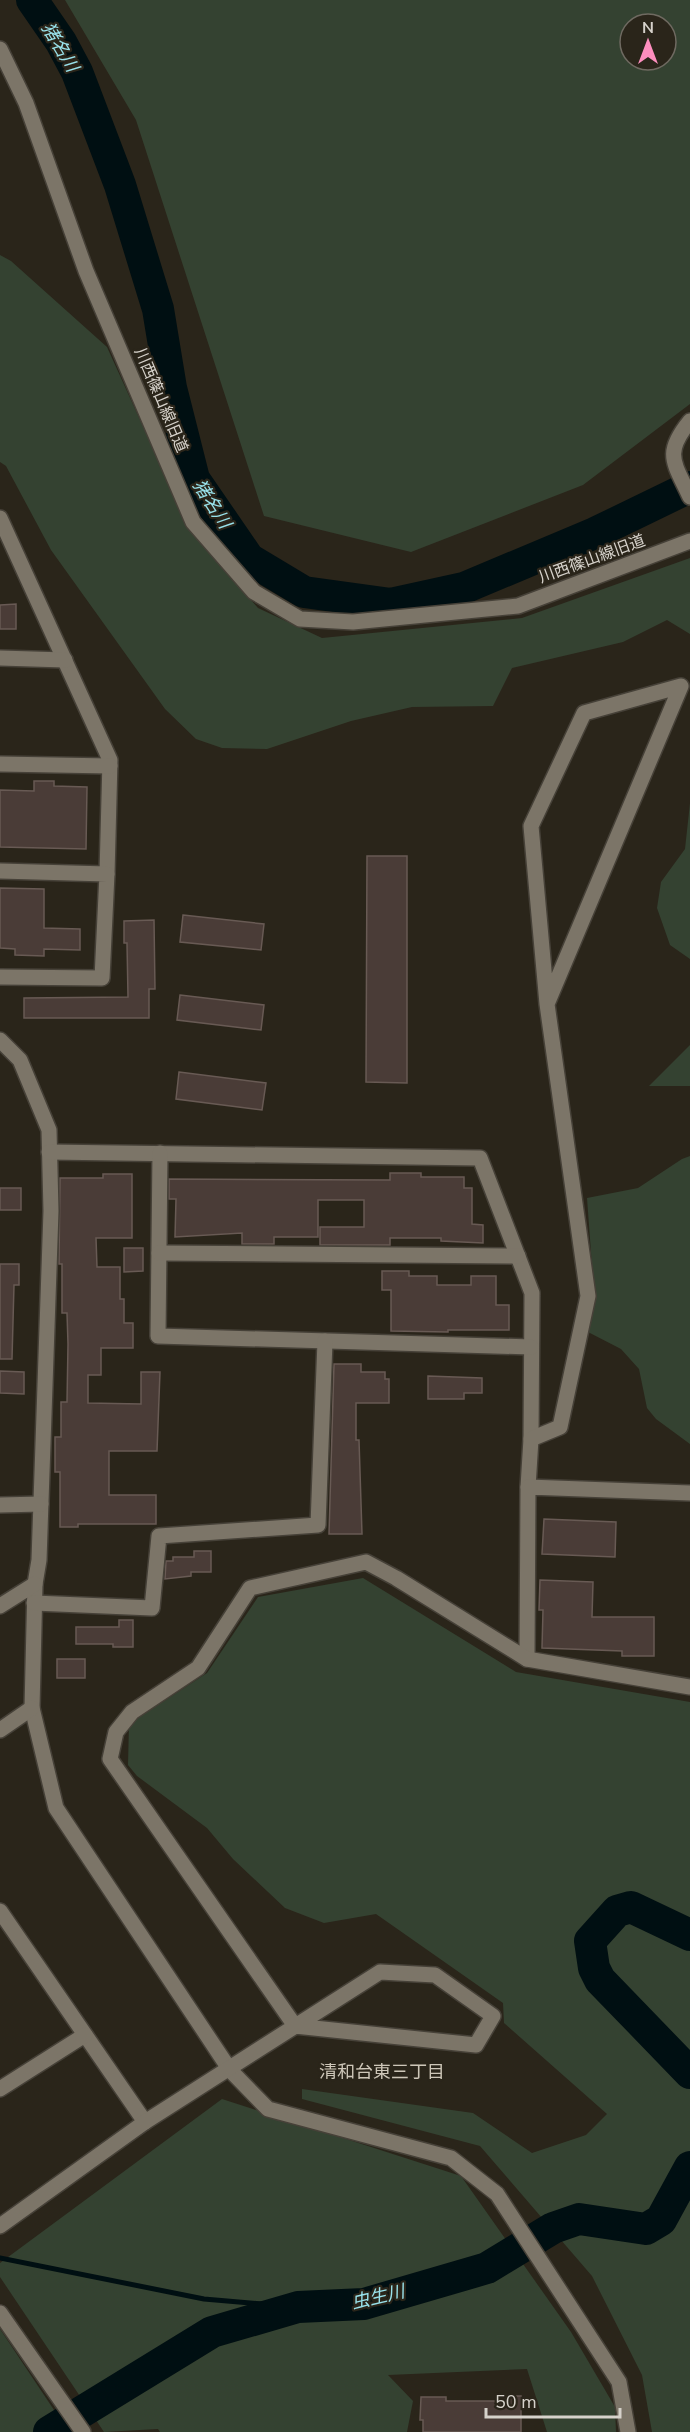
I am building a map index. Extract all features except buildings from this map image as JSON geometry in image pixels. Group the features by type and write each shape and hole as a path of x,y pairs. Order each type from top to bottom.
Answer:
{"street":[{"name":"川西篠山線旧道","path":"0,49 26,103 86,271 194,522 254,592 300,619 353,622 518,606 690,541"},
{"path":"690,421 677,437 672,457 690,497"},
{"path":"0,518 7,549 65,660 110,760 102,978 0,977"},
{"path":"0,658 65,660"},
{"path":"531,1439 560,1427 588,1296 547,1004 531,826 584,713 681,686 547,1004"},
{"path":"0,764 110,766"},
{"path":"0,871 107,874"},
{"path":"0,1040 20,1060 49,1131 51,1211 39,1560 34,1603 32,1708 56,1808 229,2068 268,2109 451,2158 497,2194 619,2382 628,2432"},
{"path":"49,1152 480,1158 532,1293 527,1659"},
{"path":"160,1153 158,1336 531,1347"},
{"path":"159,1253 518,1256"},
{"path":"34,1603 152,1608 159,1536 318,1525 325,1341"},
{"path":"528,1487 690,1493"},
{"path":"0,1505 41,1504"},
{"path":"0,2226 145,2122 229,2068 295,2026 380,1972 435,1975 492,2016 476,2045 295,2026 110,1759 116,1732 132,1712 198,1668 250,1588 366,1562 527,1659 690,1687"},
{"path":"0,1606 35,1584"},
{"path":"0,1730 32,1708"},
{"path":"0,1911 145,2122"},
{"path":"0,2089 85,2035"},
{"path":"0,2313 84,2432"}],"green space":[{"path":"65,0 690,0 690,404 583,485 411,552 264,516 136,120"},
{"path":"0,255 11,261 107,347 190,530 258,608 322,638 522,618 690,558 690,634 667,620 623,642 512,668 493,706 412,707 351,721 267,749 222,748 196,739 165,709 51,550 6,466 0,462"},
{"path":"690,803 690,959 670,945 657,908 661,882 685,849"},
{"path":"690,1045 690,1086 649,1086"},
{"path":"690,1156 690,1444 656,1419 647,1408 639,1369 621,1349 588,1332 594,1293 587,1198 638,1188"},
{"path":"363,1578 516,1672 690,1702 690,2432 652,2432 642,2375 592,2276 480,2146 302,2099 302,2089 473,2113 532,2153 586,2135 607,2114 504,2023 503,2003 376,1914 324,1923 285,1908 233,1859 207,1828 137,1776 128,1765 129,1724 207,1673 258,1597"},
{"path":"222,2099 461,2176 571,2332 615,2407 616,2432 547,2432 527,2369 388,2375 413,2401 407,2432 160,2432 158,2429 104,2432 0,2277 0,2263"},
{"path":"0,2329 58,2416 34,2432 0,2432"}],"waterway":[{"name":"猪名川","path":"32,0 61,42 77,72 120,185 158,309 171,388 194,479 249,559 304,592 391,604 464,588 595,533 690,487"},
{"name":"虫生川","path":"690,1935 631,1907 617,1911 590,1941 594,1968 600,1980 690,2073"},
{"name":"虫生川","path":"49,2432 212,2332 298,2307 364,2304 487,2268 553,2228 579,2219 646,2229 661,2220 690,2167"},
{"path":"0,2258 204,2299 298,2307"}],"district":[{"name":"清和台東三丁目","path":"382,2072"}]}
